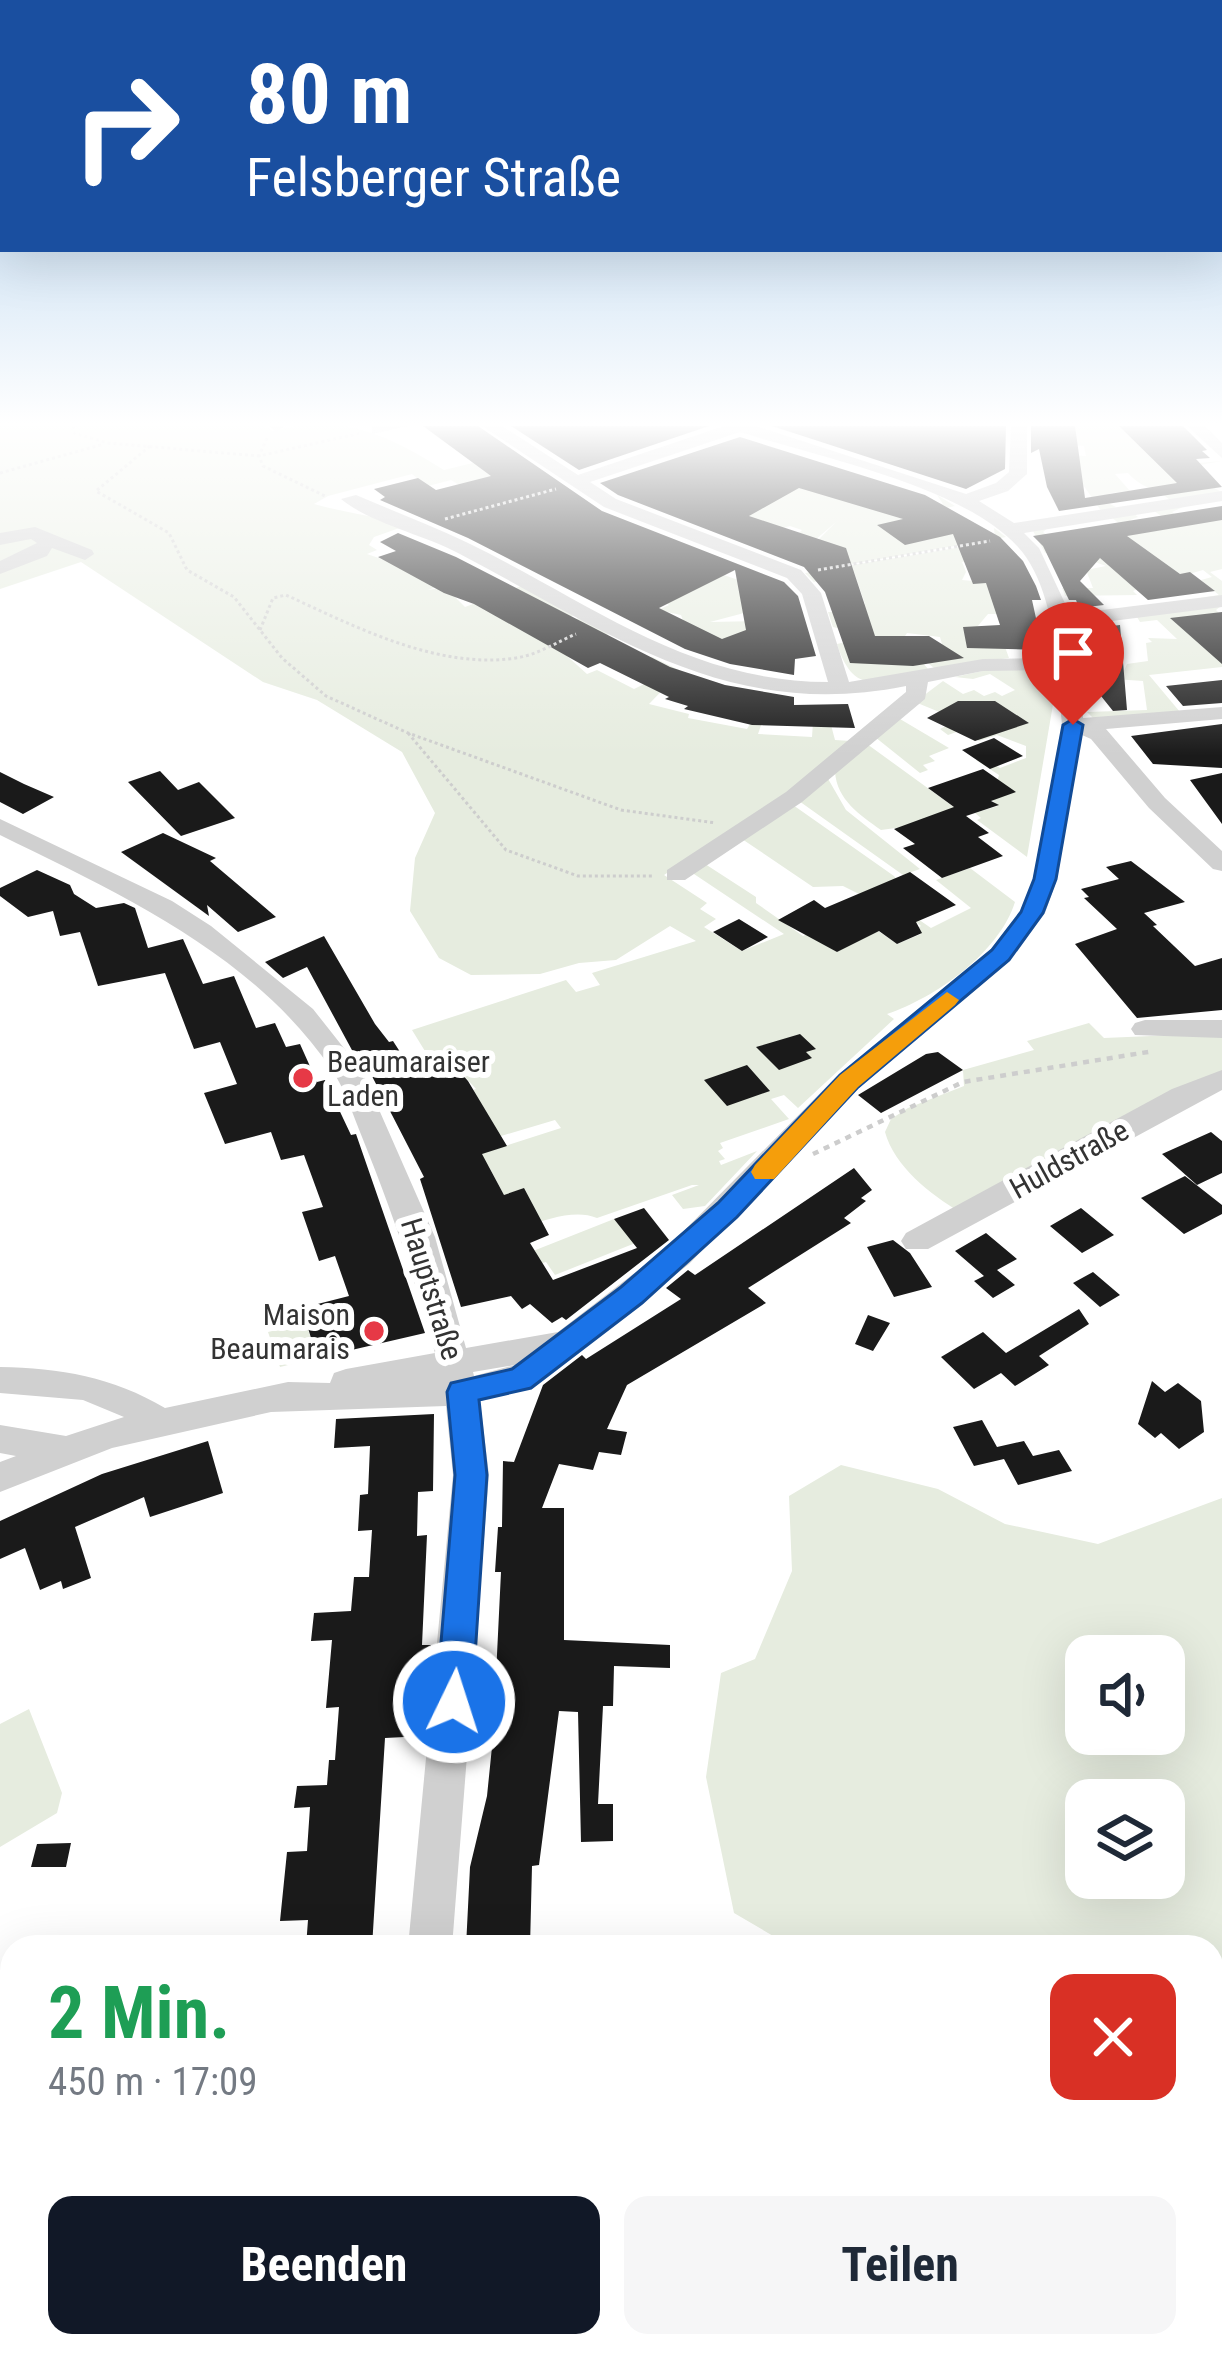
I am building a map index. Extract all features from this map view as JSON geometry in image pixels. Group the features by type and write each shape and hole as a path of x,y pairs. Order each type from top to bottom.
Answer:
{"street":[{"path":"38,536 85,554"},
{"path":"438,536 713,674 791,688 841,689 988,664 1071,664"},
{"path":"697,536 794,574 811,593 841,689"},
{"path":"0,1477 65,1450 158,1421 271,1399 459,1376 520,1379 678,1256 849,1081 982,972 1025,924 1045,879 1073,725 1071,664 1063,621 1040,568 1019,536"},
{"path":"0,568 40,552 45,538"},
{"path":"1063,621 1222,601"},
{"path":"676,874 794,797 917,694 917,679"},
{"path":"1073,725 1222,713"},
{"path":"1073,725 1099,734 1157,803 1222,864"},
{"name":"Hauptstraße","path":"0,826 114,878 202,931 266,981 329,1043 385,1148 419,1238 459,1376 471,1475 431,1935"},
{"path":"1145,1029 1222,1029"},
{"name":"Huldstraße","path":"917,1240 1182,1096 1222,1079"},
{"path":"0,1380 82,1384 120,1396 158,1421"},
{"path":"0,1439 65,1450"}],"path":[{"path":"170,536 187,570 234,597 282,658 326,696 408,733 621,810 748,828"},
{"path":"794,574 995,536"},
{"path":"260,630 273,598 286,595 362,629 426,649 484,657 517,658 604,623"},
{"path":"408,733 506,850 578,875 676,874"},
{"path":"778,1158 830,1150 906,1106 963,1082 1171,1049"}],"shaded area":[{"path":"0,536 377,536 369,545 377,550 367,554 449,582 428,590 445,587 465,607 521,586 574,615 531,636 579,618 609,634 567,656 587,674 597,670 634,689 663,675 638,663 652,657 681,671 649,704 689,714 688,718 747,729 758,711 742,706 765,692 772,693 758,734 812,737 813,722 831,725 835,740 851,741 766,809 664,875 707,903 700,909 716,919 704,927 742,951 784,934 688,870 702,862 756,897 756,903 803,936 810,933 837,952 874,928 897,944 921,934 916,929 921,926 895,907 931,928 971,908 936,880 970,868 1015,902 1007,921 980,956 925,997 887,1014 894,1019 798,1108 784,1095 771,1099 789,1119 720,1143 723,1148 718,1151 725,1159 719,1161 721,1165 757,1151 705,1206 683,1209 672,1195 699,1185 692,1185 597,1218 571,1215 526,1226 524,1189 504,1195 488,1165 456,1172 452,1163 561,1128 555,1120 501,1136 457,1095 476,1089 453,1064 436,1069 412,1030 566,980 576,992 600,985 592,973 696,941 670,926 616,960 579,963 540,974 471,975 439,958 410,911 415,858 435,813 402,752 317,700 263,682 81,562 0,589"},
{"path":"822,536 1006,537 845,565 816,542"},
{"path":"1036,536 1048,536 1062,548 1093,536 1222,536 1222,569 1210,572 1222,581 1222,597 1200,598 1219,595 1201,580 1212,577 1203,570 1139,588 1133,591 1137,595 1065,596 1062,588 1093,588 1086,570 1106,566 1073,554 1045,553"},
{"path":"992,542 978,562 962,562 966,572 962,580 993,583 994,606 1004,607 1006,614 988,614 977,627 963,628 1005,647 1009,658 934,668 924,660 942,644 940,637 907,633 903,639 928,669 872,682 852,673 837,644 873,636 833,627 828,612 839,612 838,605 865,604 854,572 825,573 826,579 814,582 805,573"},
{"path":"718,573 744,582 744,613 710,622 761,621 763,625 719,644 684,623 681,615 658,610 669,605 664,601"},
{"path":"1222,605 1216,610 1222,616 1222,667 1149,675 1180,712 1095,720 1087,712 1147,710 1143,681 1085,677 1085,671 1123,673 1127,664 1148,661 1146,643 1152,642 1148,638 1177,639 1157,620 1140,622 1137,617"},
{"path":"987,670 1051,673 1057,681 1027,857 977,820 981,818 975,813 998,806 992,800 999,775 976,760 982,757 1000,768 1026,758 1026,746 997,735 979,741 962,730 948,735 940,729 954,722 966,723 915,702 943,681 963,694 974,690 984,696 995,692 1002,696 1015,690 990,674 955,677"},
{"path":"900,719 949,748 929,756 935,761 923,765 928,770 920,773 875,737"},
{"path":"867,744 969,818 881,830 845,799 835,772"},
{"path":"827,777 846,810 920,869 903,875 799,801"},
{"path":"793,805 896,879 859,894 843,886 813,887 742,839"},
{"path":"1089,1023 1104,1038 1222,1033 1222,1073 960,1212 926,1188 896,1156 885,1132 891,1119 964,1086 963,1070 1034,1050 1027,1041"},
{"path":"614,1219 638,1242 555,1275 546,1262 535,1265 528,1253"},
{"path":"306,1323 317,1358 280,1367 268,1332"},
{"path":"841,1465 938,1489 1005,1524 1098,1544 1222,1498 1222,1935 772,1935 734,1913 706,1777 721,1673 755,1659 792,1571 789,1496"},
{"path":"29,1709 62,1793 57,1813 0,1847 0,1724"}],"building":[{"path":"405,536 456,557 670,667 725,685 794,697 794,705 848,704 855,728 752,725 684,709 688,706 665,699 669,697 600,663 588,668 378,557 396,551 380,542"},
{"path":"463,536 666,536 784,582 798,596 816,656 795,659 794,675 730,664 685,649","holes":["735,570 746,630 722,639 659,608"]},
{"path":"724,536 809,536 846,548 875,636 929,636 964,658 913,666 850,663 825,592 804,567"},
{"path":"892,536 945,536 905,545"},
{"path":"954,536 998,536 1023,561 1036,586 1041,600 1032,600 1043,650 967,648 963,627 1000,625 986,583 973,584"},
{"path":"1033,536 1127,536 1180,574 1190,572 1215,591 1148,600 1100,558 1080,581 1104,605 1079,608 1076,600 1069,600 1043,546"},
{"path":"1222,612 1222,664 1170,618"},
{"path":"1120,625 1127,710 1113,711 1093,686 1085,629"},
{"path":"1222,680 1222,703 1183,706 1166,686"},
{"path":"958,701 995,701 1029,723 975,741 927,718"},
{"path":"1222,724 1222,768 1153,764 1131,736"},
{"path":"994,738 1023,756 990,769 962,750"},
{"path":"983,769 1016,792 991,801 999,805 966,816 989,833 978,837 1003,856 942,878 903,848 915,844 894,829 954,807 928,788"},
{"path":"160,771 178,790 199,782 235,818 181,836 128,782"},
{"path":"0,772 54,797 23,814 0,802"},
{"path":"1222,773 1222,824 1190,780"},
{"path":"163,833 216,858 210,861 276,917 238,932 207,905 209,916 121,852"},
{"path":"1131,861 1185,902 1144,913 1157,925 1153,926 1195,966 1222,958 1222,1010 1137,1018 1075,944 1117,929 1084,898 1089,897 1081,889 1119,879 1106,867"},
{"path":"37,870 70,885 74,894 96,908 124,903 135,908 148,948 183,939 203,984 234,976 256,1028 275,1023 286,1047 300,1044 317,1082 325,1080 351,1135 356,1134 425,1333 317,1358 302,1308 349,1296 335,1256 319,1261 302,1212 323,1207 304,1155 281,1160 271,1132 225,1144 204,1093 237,1084 220,1042 194,1049 165,973 98,986 80,932 60,936 53,911 28,917 0,896 0,888"},
{"path":"910,872 956,905 916,922 922,933 897,944 879,931 837,952 778,920 814,900 825,908"},
{"path":"739,919 768,937 742,951 713,932"},
{"path":"324,936 375,1024 393,1041 415,1075 453,1064 468,1081 507,1146 482,1154 504,1195 524,1188 549,1235 530,1243 553,1280 637,1248 614,1219 644,1208 669,1240 566,1320 562,1317 552,1323 530,1304 522,1309 511,1296 461,1307 420,1179 424,1177 359,1051 353,1052 307,967 283,978 265,962"},
{"path":"800,1034 816,1049 806,1052 812,1058 779,1070 756,1047"},
{"path":"938,1052 963,1070 881,1113 858,1095 926,1054"},
{"path":"747,1065 770,1091 727,1106 704,1080"},
{"path":"1211,1132 1222,1141 1222,1173 1197,1185 1162,1154"},
{"path":"854,1168 872,1190 844,1218 851,1223 748,1288 766,1303 627,1385 607,1429 627,1432 621,1455 599,1452 593,1470 559,1464 542,1508 564,1508 564,1640 670,1645 670,1668 614,1666 613,1706 603,1706 598,1804 613,1804 613,1841 581,1842 578,1712 559,1711 539,1865 532,1866 530,1935 467,1935 470,1867 487,1796 493,1737 501,1572 495,1572 498,1527 502,1527 503,1461 514,1462 543,1385 582,1355 586,1359 681,1299 666,1288 688,1270 695,1275"},
{"path":"1185,1176 1222,1205 1222,1214 1184,1234 1141,1198"},
{"path":"1081,1208 1114,1235 1082,1253 1050,1226"},
{"path":"986,1233 1017,1259 997,1270 1015,1285 993,1298 974,1281 984,1276 955,1251"},
{"path":"893,1240 910,1253 932,1287 894,1297 867,1247"},
{"path":"1093,1272 1120,1295 1100,1307 1073,1283"},
{"path":"1079,1309 1089,1324 1039,1356 1049,1365 1015,1386 1001,1373 974,1389 941,1357 983,1332 1006,1353"},
{"path":"868,1315 890,1323 873,1351 855,1344"},
{"path":"1152,1381 1165,1392 1178,1383 1201,1401 1204,1432 1179,1449 1161,1433 1155,1438 1138,1424"},
{"path":"434,1414 433,1491 418,1492 417,1536 427,1535 422,1645 431,1645 424,1736 385,1738 373,1935 307,1935 308,1920 280,1921 287,1852 307,1851 310,1807 294,1808 297,1786 327,1785 329,1760 335,1760 339,1707 326,1708 332,1640 311,1641 314,1613 351,1611 354,1577 369,1577 372,1530 358,1531 360,1495 368,1494 370,1446 334,1448 336,1419"},
{"path":"982,1420 997,1447 1024,1441 1033,1456 1059,1450 1072,1471 1018,1485 1004,1459 974,1466 953,1427"},
{"path":"208,1441 223,1493 150,1517 144,1497 75,1527 91,1578 63,1589 61,1581 40,1590 25,1548 0,1559 0,1521 102,1474"},
{"path":"71,1843 66,1867 31,1867 37,1844"}],"slow traffic":[{"path":"764,1172 849,1081 947,1000"}],"place":[{"name":"Beaumaraiser Laden","path":"303,1078"},
{"name":"Maison Beaumarais","path":"374,1331"}],"route":[{"path":"454,1702 471,1475 462,1392 520,1379 632,1295 728,1210 849,1081 1000,955 1032,913 1045,879 1073,725"}]}
